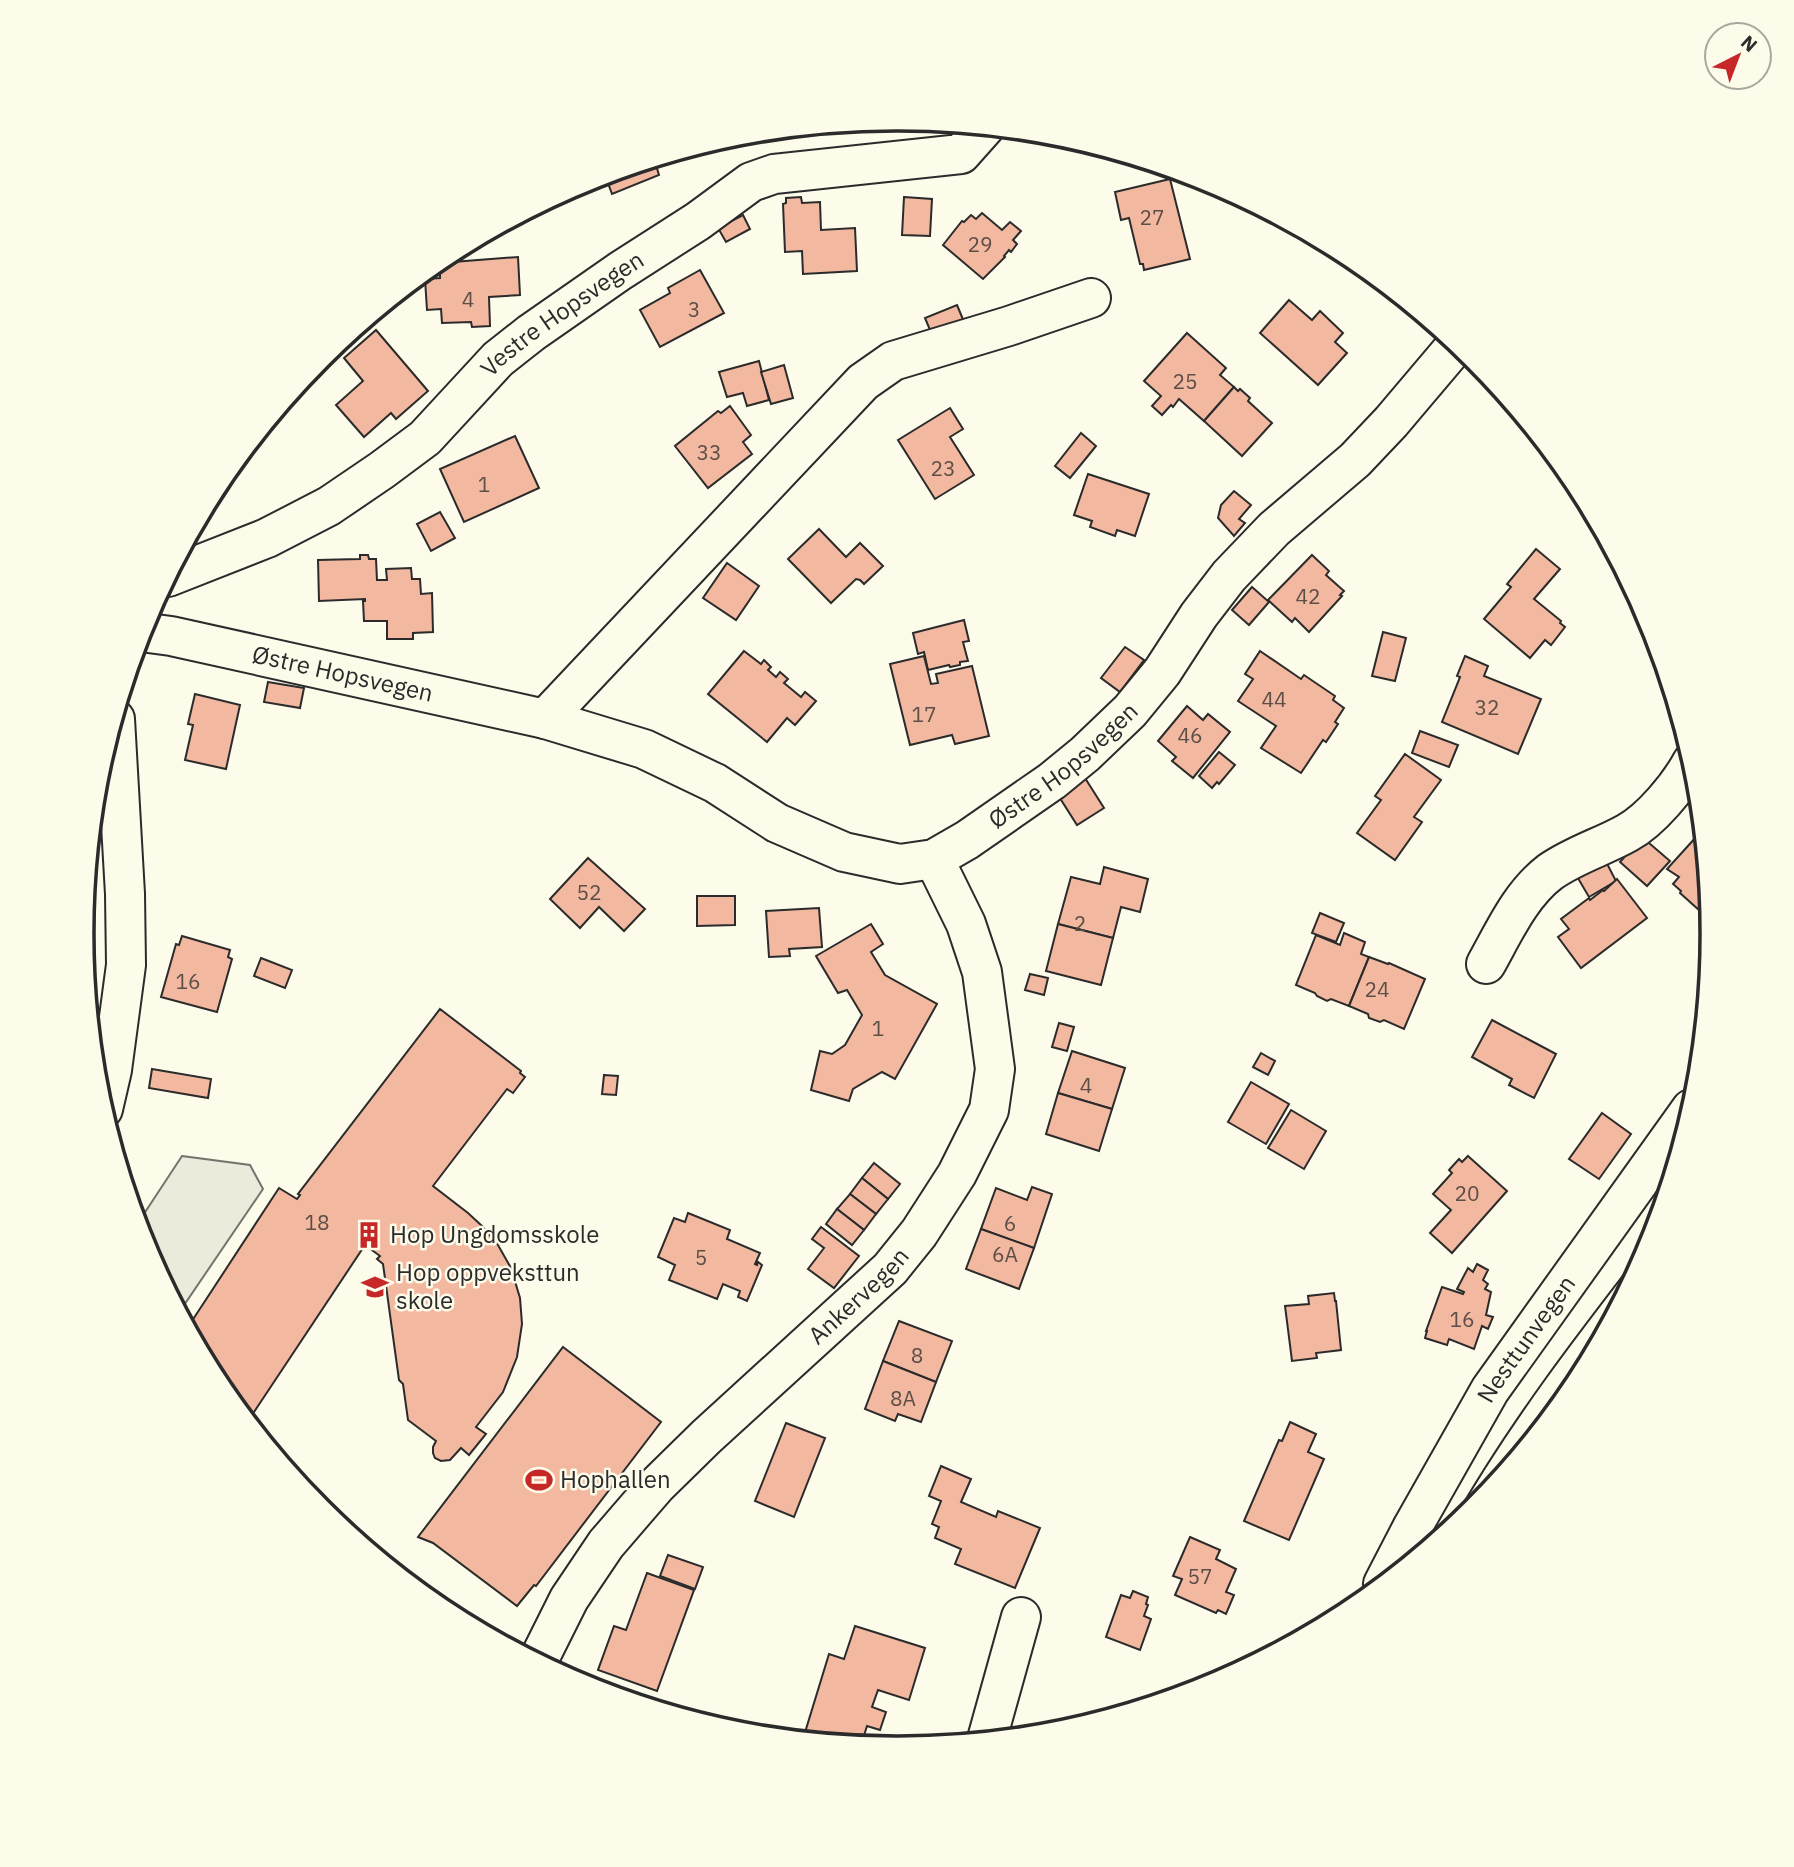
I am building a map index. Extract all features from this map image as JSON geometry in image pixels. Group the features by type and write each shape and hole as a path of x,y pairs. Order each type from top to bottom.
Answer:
{"street":[{"name":"Vestre Hopsvegen","path":"181,571 267,538 329,506 372,477 425,438 498,359 531,333 698,221 751,182 774,174 961,154 977,136"},
{"path":"545,719 863,382 893,361 1091,298"},
{"name":"Østre Hopsvegen","path":"153,634 545,719 644,749 715,783 776,823 844,852 900,864 934,859 967,841 1052,780 1085,754 1130,711 1162,672 1199,615 1229,576 1274,529 1355,460 1450,353"},
{"path":"109,1082 126,965 117,749"},
{"path":"1486,964 1529,891 1550,872 1577,856 1629,833 1646,819 1683,774"},
{"name":"Ankervegen","path":"542,1653 569,1599 606,1544 656,1486 890,1269 919,1233 957,1174 989,1110 995,1069 982,972 965,924 934,859"},
{"name":"Nesttunvegen","path":"1393,1564 1490,1390 1674,1133"},
{"path":"989,1730 1021,1616"}],"shaded area":[{"path":"182,1156 250,1165 263,1189 185,1303 145,1212"}],"building":[{"path":"657,168 659,175 612,194 609,185"},
{"path":"1170,180 1190,259 1144,270 1143,264 1140,264 1129,218 1121,220 1115,192"},
{"path":"801,197 802,203 820,202 821,230 855,228 857,271 803,274 802,251 785,252 783,204 786,203 786,198"},
{"path":"904,197 932,199 930,236 902,235"},
{"path":"982,213 1002,230 1010,222 1021,231 1013,240 1017,244 1011,252 1009,250 983,279 943,245 962,221 971,215 976,219"},
{"path":"743,215 750,229 726,242 718,228"},
{"path":"518,257 520,295 489,297 490,326 472,327 471,322 442,323 441,309 427,310 425,284 434,278 440,278 440,274 458,262"},
{"path":"700,270 724,313 660,347 640,310 670,293 668,288"},
{"path":"1289,300 1312,320 1320,311 1343,333 1335,342 1347,353 1318,385 1260,333"},
{"path":"957,305 967,329 935,342 925,318"},
{"path":"376,330 428,391 396,419 391,413 364,437 336,405 363,381 344,358"},
{"path":"1187,333 1226,368 1220,375 1234,387 1204,421 1179,399 1162,415 1152,406 1161,396 1144,381"},
{"path":"759,361 769,400 747,406 743,393 727,397 719,372"},
{"path":"784,365 793,398 771,404 761,372"},
{"path":"1234,387 1250,398 1248,401 1272,423 1242,456 1204,421"},
{"path":"730,406 751,435 743,442 752,454 708,488 675,446 718,411 721,413"},
{"path":"950,408 963,429 950,437 974,475 935,499 898,440"},
{"path":"1081,433 1096,446 1070,478 1055,466"},
{"path":"515,436 539,488 464,522 440,469"},
{"path":"1088,474 1149,494 1135,536 1117,530 1115,536 1090,527 1092,521 1074,515"},
{"path":"1234,491 1251,505 1239,519 1245,523 1234,536 1218,518 1221,505"},
{"path":"440,512 455,538 431,551 417,524"},
{"path":"819,529 846,557 860,543 883,566 864,584 856,579 831,603 788,559"},
{"path":"1536,549 1560,569 1534,599 1565,627 1551,645 1545,640 1530,658 1484,619 1511,587 1507,584"},
{"path":"360,555 376,559 377,580 387,580 386,569 411,568 412,579 420,579 421,594 432,593 433,632 413,633 413,639 387,639 387,621 364,621 365,599 319,601 318,560 360,559"},
{"path":"1312,555 1329,571 1326,575 1344,591 1309,632 1295,618 1292,622 1268,600"},
{"path":"727,563 759,586 736,620 703,598"},
{"path":"1252,587 1269,602 1249,625 1232,610"},
{"path":"964,620 969,641 963,642 968,661 960,662 960,665 928,670 924,652 918,654 913,633"},
{"path":"1383,632 1406,638 1395,681 1372,676"},
{"path":"1125,647 1144,660 1120,692 1101,678"},
{"path":"744,651 761,664 764,660 771,667 768,670 776,677 780,672 788,679 784,683 801,697 805,692 816,701 795,725 787,718 767,742 708,694"},
{"path":"1260,651 1301,679 1304,675 1335,696 1333,700 1344,708 1335,722 1338,724 1326,742 1323,740 1301,773 1261,748 1276,726 1238,701 1253,679 1245,674"},
{"path":"924,656 931,684 938,683 936,674 972,666 989,736 955,744 952,735 910,745 890,664"},
{"path":"1465,656 1488,666 1484,676 1541,699 1518,754 1442,722 1460,677 1457,676"},
{"path":"268,682 304,688 300,708 264,702"},
{"path":"195,694 240,705 226,769 185,760 193,725 188,724"},
{"path":"1187,706 1203,720 1208,714 1230,732 1193,778 1172,761 1176,757 1158,741"},
{"path":"1420,731 1458,745 1449,767 1412,753"},
{"path":"1219,752 1235,765 1219,784 1217,782 1212,788 1199,776"},
{"path":"1405,754 1441,780 1414,817 1422,822 1395,860 1357,833 1381,800 1375,796"},
{"path":"1085,778 1104,808 1077,825 1058,795"},
{"path":"1642,837 1670,861 1647,886 1620,862"},
{"path":"1694,839 1699,910 1673,884 1679,877 1667,869"},
{"path":"1601,852 1616,881 1589,897 1572,868"},
{"path":"588,858 645,909 624,931 599,907 580,928 550,899"},
{"path":"1104,867 1148,879 1140,912 1121,907 1113,938 1058,924 1071,877 1100,884"},
{"path":"1617,879 1647,918 1581,968 1558,937 1569,929 1561,919 1589,898 1590,900 1604,891"},
{"path":"697,896 735,896 735,925 697,926"},
{"path":"819,908 822,947 789,949 790,956 769,957 766,911"},
{"path":"1320,913 1344,923 1336,942 1312,933"},
{"path":"871,924 883,944 871,952 885,975 937,1004 895,1079 882,1072 853,1089 849,1101 811,1090 820,1051 832,1054 845,1045 862,1015 847,990 838,993 816,956"},
{"path":"1058,924 1113,938 1101,985 1046,971"},
{"path":"1344,933 1365,942 1361,954 1369,957 1349,1006 1331,999 1327,1001 1296,985 1316,935 1340,945"},
{"path":"182,936 230,950 228,957 232,959 217,1012 161,997 176,944 179,945"},
{"path":"1369,957 1425,979 1404,1029 1384,1020 1380,1022 1369,1018 1368,1014 1349,1006"},
{"path":"261,958 292,970 285,988 254,976"},
{"path":"1030,974 1048,978 1044,995 1025,990"},
{"name":"Hop Ungdomsskole","path":"440,1009 521,1071 525,1077 513,1093 507,1089 433,1186 468,1213 498,1245 511,1268 520,1298 522,1324 517,1357 503,1392 476,1427 486,1434 469,1455 461,1448 450,1460 441,1461 435,1458 433,1447 436,1441 408,1420 403,1384 399,1380 383,1264 377,1259 380,1256 365,1245 254,1413 230,1379 193,1319 279,1188 297,1199 300,1195 298,1194"},
{"path":"1492,1020 1556,1054 1534,1098 1509,1085 1512,1079 1472,1057"},
{"path":"1059,1023 1074,1027 1067,1051 1052,1047"},
{"path":"1072,1051 1125,1068 1112,1109 1058,1093"},
{"path":"1261,1053 1275,1061 1268,1075 1253,1067"},
{"path":"152,1069 211,1079 208,1098 149,1088"},
{"path":"604,1075 618,1076 616,1095 602,1094"},
{"path":"1251,1082 1289,1104 1266,1144 1228,1122"},
{"path":"1058,1093 1112,1109 1099,1151 1046,1134"},
{"path":"1291,1110 1326,1131 1304,1169 1268,1148"},
{"path":"1602,1113 1631,1134 1599,1179 1569,1159"},
{"path":"1468,1156 1507,1191 1452,1253 1430,1233 1451,1210 1433,1194 1452,1173 1449,1170 1459,1159 1462,1162"},
{"path":"874,1163 900,1184 888,1199 862,1178"},
{"path":"862,1178 888,1199 876,1214 850,1194"},
{"path":"1032,1187 1052,1194 1034,1248 981,1229 996,1188 1027,1200"},
{"path":"850,1194 876,1214 864,1230 837,1209"},
{"path":"837,1209 864,1230 852,1245 826,1224"},
{"path":"688,1213 730,1230 727,1239 760,1253 755,1264 758,1262 762,1265 747,1301 738,1297 740,1291 723,1284 717,1299 669,1280 675,1265 658,1257 674,1218 685,1222"},
{"path":"821,1227 859,1256 834,1288 808,1269 824,1248 812,1239"},
{"path":"981,1229 1034,1248 1019,1289 966,1269"},
{"path":"1477,1264 1488,1270 1483,1280 1488,1284 1485,1289 1491,1292 1486,1315 1493,1317 1488,1329 1482,1326 1474,1349 1449,1339 1447,1345 1425,1338 1442,1287 1463,1294 1464,1292 1457,1289 1468,1268 1473,1272"},
{"path":"1334,1293 1341,1350 1316,1353 1317,1358 1292,1361 1285,1306 1309,1304 1308,1296"},
{"path":"899,1321 952,1341 936,1382 883,1361"},
{"name":"Hophallen","path":"563,1347 661,1422 536,1586 534,1585 517,1606 433,1543 418,1537"},
{"path":"883,1361 936,1382 921,1422 898,1414 895,1421 865,1409"},
{"path":"1290,1422 1316,1434 1308,1452 1324,1459 1289,1540 1244,1521 1279,1440 1282,1441"},
{"path":"786,1423 825,1438 794,1517 755,1501"},
{"path":"941,1466 971,1479 961,1502 996,1517 998,1511 1040,1528 1015,1588 955,1564 961,1549 935,1538 939,1527 932,1524 941,1501 929,1496"},
{"path":"1190,1537 1220,1550 1216,1559 1236,1569 1226,1592 1234,1595 1226,1614 1218,1610 1216,1613 1175,1595 1182,1579 1173,1576"},
{"path":"668,1555 703,1567 695,1589 660,1576"},
{"path":"647,1573 694,1590 657,1691 598,1670 614,1626 626,1630"},
{"path":"1133,1591 1148,1597 1144,1616 1151,1619 1140,1650 1106,1637 1121,1595 1130,1598"},
{"path":"855,1626 925,1648 909,1700 878,1690 872,1707 886,1712 880,1730 867,1726 864,1735 806,1730 829,1654 844,1659"}],"tram line":[{"path":"1465,1500 1519,1417 1622,1278"}],"place":[{"name":"Hop Ungdomsskole","path":"369,1235"},
{"name":"Hop oppveksttun skole","path":"375,1287"},
{"name":"Hophallen","path":"539,1480"}]}
